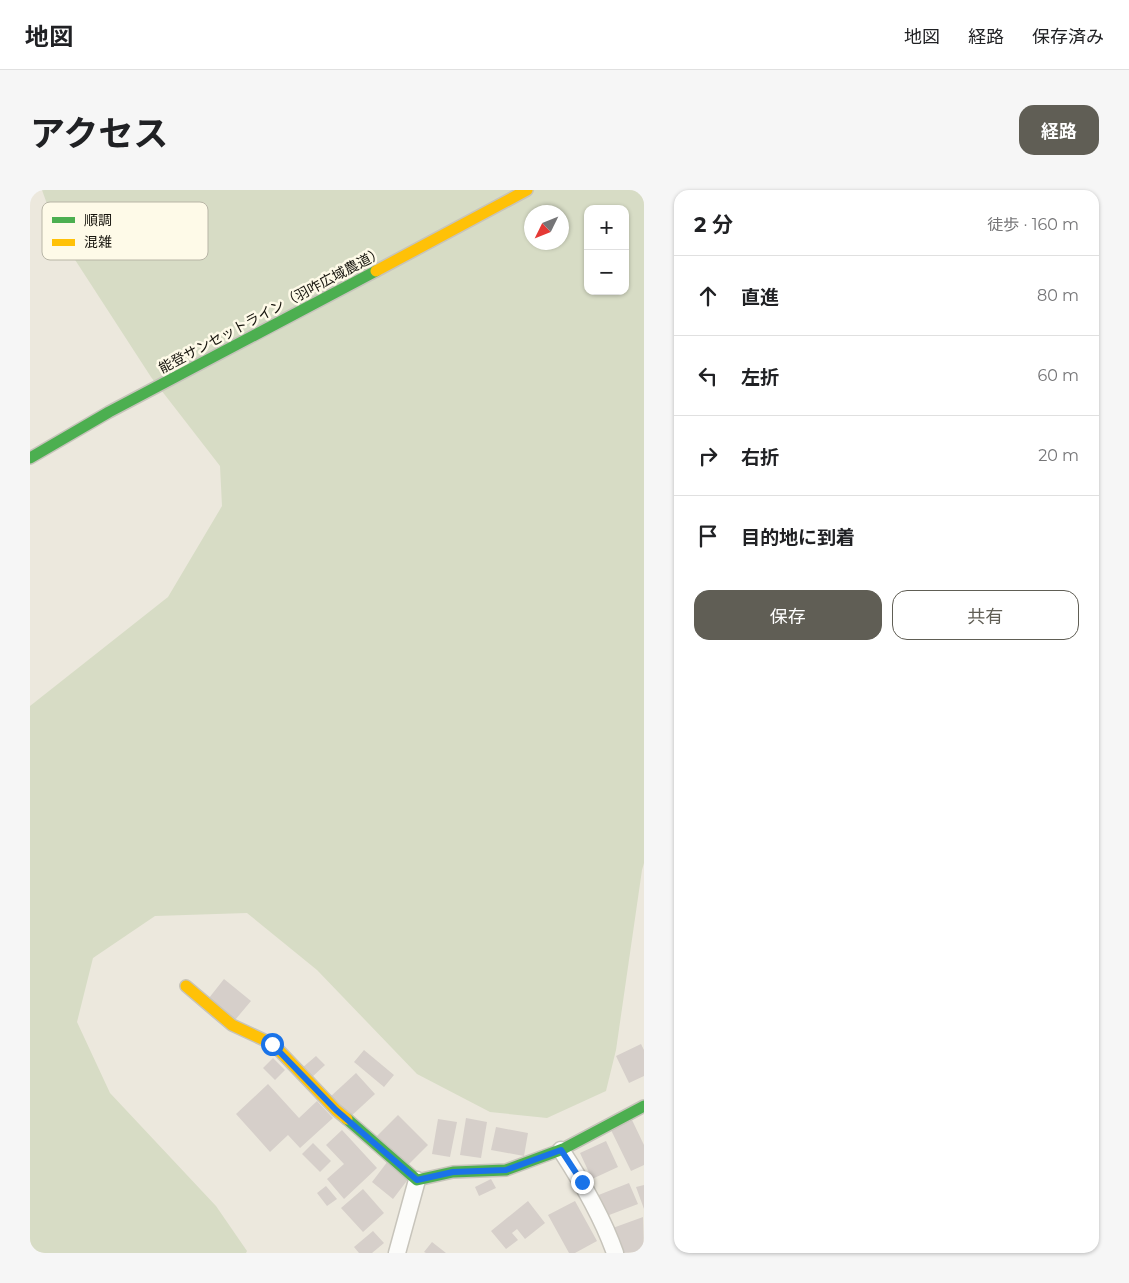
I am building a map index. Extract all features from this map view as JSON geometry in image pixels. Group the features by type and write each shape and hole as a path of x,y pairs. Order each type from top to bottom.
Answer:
{"street":[{"name":"能登サンセットライン（羽咋広域農道）","path":"30,458 109,412 527,190"},
{"path":"186,986 232,1025 272,1044 336,1110 417,1180"},
{"path":"417,1180 453,1172 506,1170 561,1150 644,1106"},
{"path":"561,1150 582,1182 609,1236 615,1253"},
{"path":"397,1253 417,1180"}],"green space":[{"path":"42,190 644,190 644,863 616,1050 606,1091 547,1118 490,1112 417,1074 317,970 247,913 155,916 93,958 77,1022 110,1093 216,1206 247,1251 246,1253 30,1253 30,706 168,597 222,506 220,466 151,377 75,260 208,260 208,202 46,202"}],"building":[{"path":"224,979 251,1001 235,1020 209,998"},
{"path":"641,1044 644,1050 644,1076 629,1083 616,1056"},
{"path":"364,1050 394,1075 384,1087 354,1062"},
{"path":"316,1056 325,1065 311,1078 302,1068"},
{"path":"273,1058 285,1070 275,1080 263,1068"},
{"path":"356,1073 375,1094 349,1118 330,1097"},
{"path":"268,1084 299,1118 317,1101 333,1118 300,1148 288,1135 270,1152 236,1114"},
{"path":"398,1115 428,1145 406,1167 376,1137"},
{"path":"466,1118 487,1122 481,1158 460,1155"},
{"path":"438,1119 457,1122 450,1157 432,1154"},
{"path":"632,1120 644,1145 644,1165 631,1171 611,1130"},
{"path":"496,1127 528,1133 524,1156 491,1150"},
{"path":"342,1130 377,1168 344,1199 327,1179 344,1164 326,1145"},
{"path":"606,1141 618,1167 592,1179 580,1153"},
{"path":"313,1143 331,1161 320,1172 302,1154"},
{"path":"388,1161 409,1178 393,1199 372,1182"},
{"path":"491,1179 496,1188 479,1196 475,1187"},
{"path":"629,1183 638,1204 604,1217 596,1196"},
{"path":"644,1185 644,1209 636,1187"},
{"path":"326,1186 337,1199 327,1206 317,1193"},
{"path":"363,1189 384,1213 363,1232 341,1208"},
{"path":"528,1201 545,1223 525,1239 517,1229 512,1233 518,1240 506,1249 491,1231"},
{"path":"575,1201 597,1241 575,1253 569,1253 548,1215"},
{"path":"643,1217 644,1252 619,1253 610,1229"},
{"path":"373,1231 384,1243 372,1253 359,1253 354,1247"},
{"path":"432,1242 446,1253 424,1252"}],"traffic: fast":[{"path":"30,458 109,412 376,271"},
{"path":"347,1119 417,1180 453,1172 506,1170 563,1149 644,1106"}],"traffic: slow":[{"path":"376,271 527,190"},
{"path":"186,986 232,1025 273,1044 336,1110 347,1119"}],"route":[{"path":"272,1044 336,1110 417,1180 453,1172 506,1170 561,1150 582,1182"}]}
